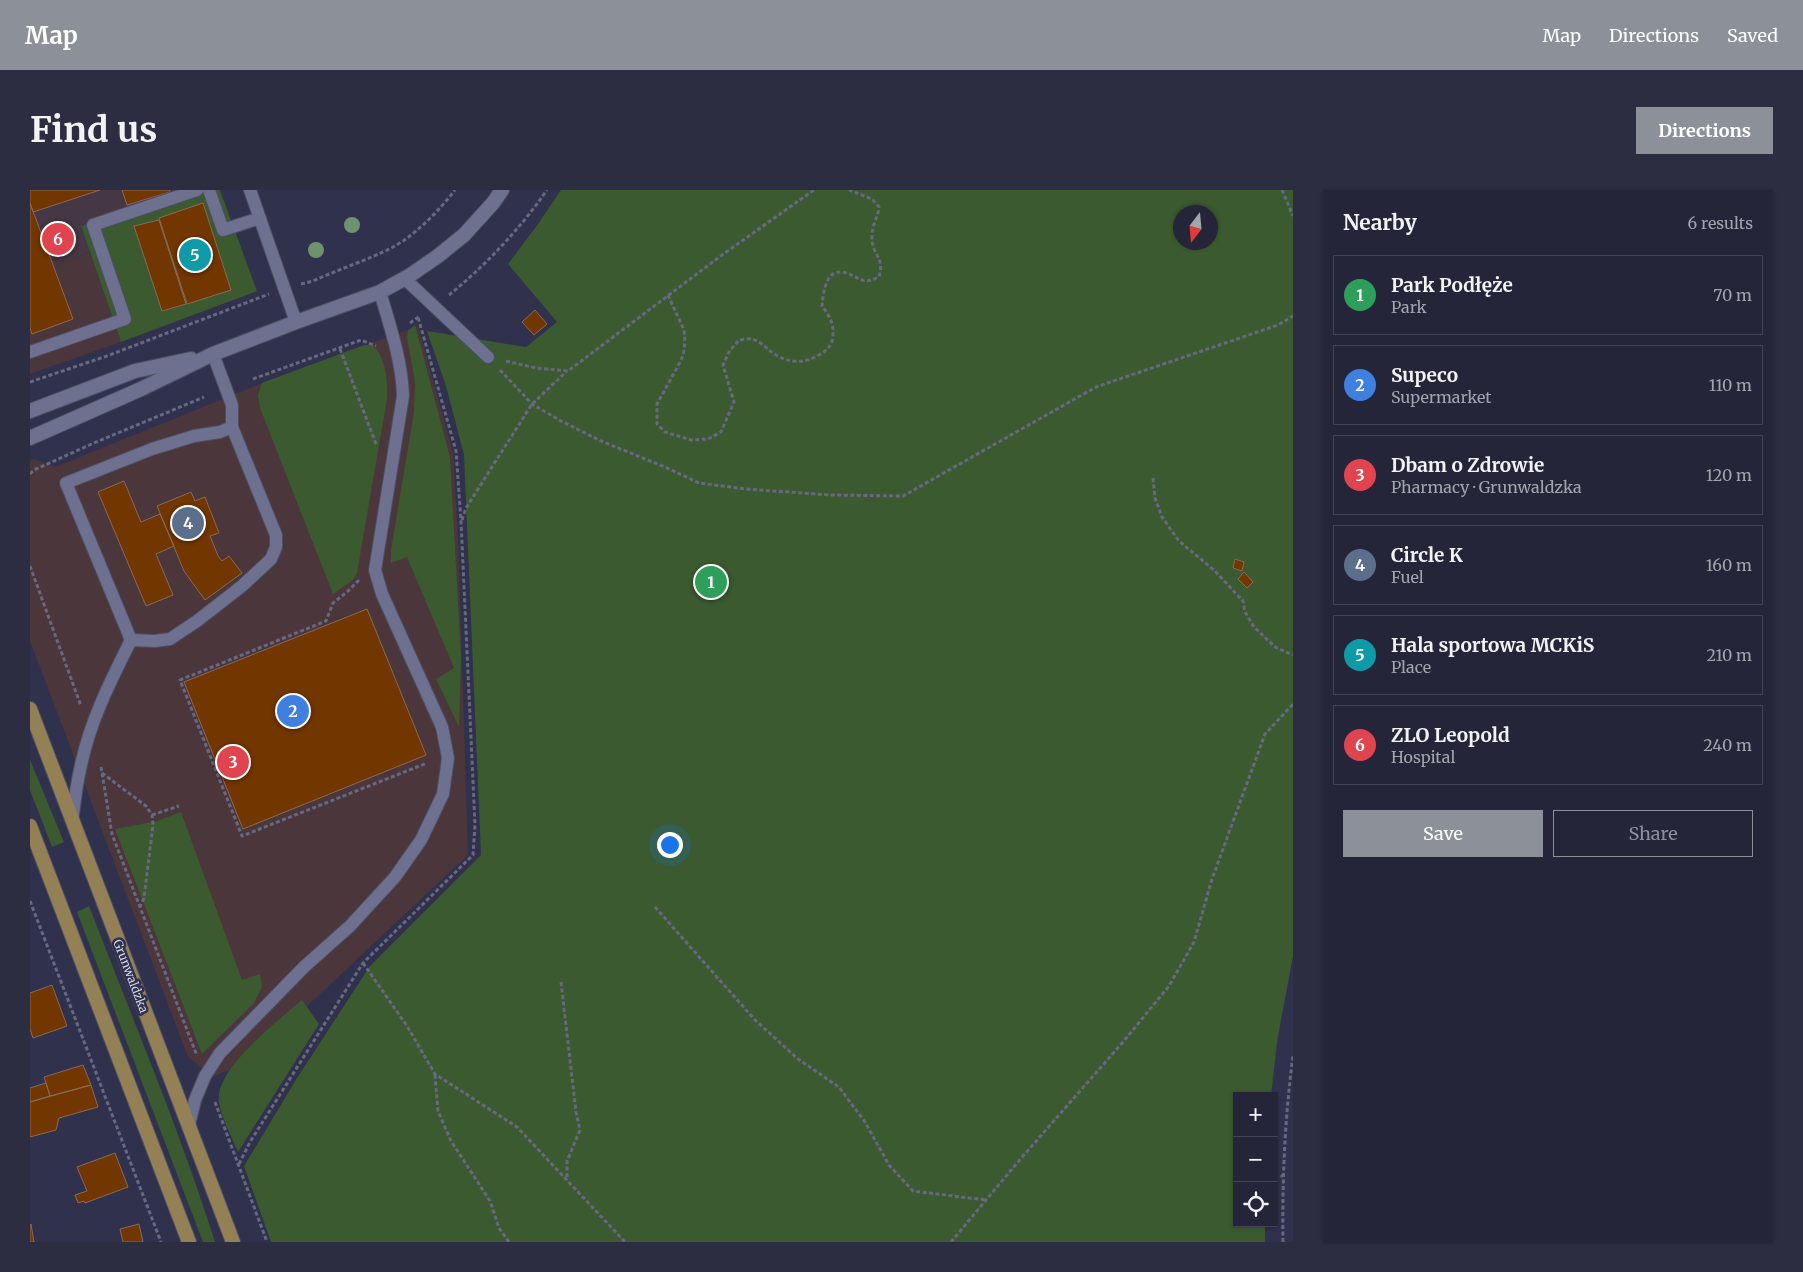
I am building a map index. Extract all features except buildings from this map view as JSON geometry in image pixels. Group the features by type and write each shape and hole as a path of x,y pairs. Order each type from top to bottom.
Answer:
{"main road":[{"name":"Grunwaldzka","path":"30,709 233,1242"},
{"path":"30,826 189,1242"}],"street":[{"path":"30,438 141,389 213,354 380,292 438,256 464,235 493,203 502,190"},
{"path":"30,410 135,371 213,354"}],"lane":[{"path":"30,352 125,319 93,225 196,190"},
{"path":"209,190 223,230 260,218"},
{"path":"250,190 296,322"},
{"path":"404,278 488,357"},
{"path":"188,1125 195,1100 205,1076 220,1053 304,966 350,926 395,877 421,840 443,794 448,758 442,726 382,594 375,570 403,396 402,380 391,330 380,292"},
{"path":"131,640 155,641 170,639 197,621 259,571 271,559 276,547 276,535 232,427 232,404 213,354"},
{"path":"72,820 80,770 90,732 98,709 131,640 66,483 152,449 194,436 220,432 232,427"}],"path":[{"path":"30,382 107,356 284,289 313,281 387,250 407,238 455,190"},
{"path":"410,323 463,283 500,246 536,206 547,190"},
{"path":"461,521 466,508 532,404 568,371 668,295 814,190"},
{"path":"668,295 684,330 685,342 683,356 657,404 657,424 665,432 680,437 691,440 708,439 722,432 734,402 723,365 729,352 739,340 750,339 763,344 776,355 791,361 810,361 829,348 833,337 833,327 822,306 828,280 835,274 842,272 863,281 872,281 879,277 881,269 880,259 872,244 872,230 879,207 872,199 849,190"},
{"path":"1282,190 1293,216"},
{"path":"488,357 532,404 601,441 699,483 746,489 830,495 903,496 1096,387 1278,325 1293,316"},
{"path":"239,1164 250,1142 363,963 473,855 475,825 456,451 418,317"},
{"path":"253,379 361,340 380,348"},
{"path":"340,349 378,449"},
{"path":"488,357 536,368 568,371"},
{"path":"30,474 34,470 94,443 204,397"},
{"path":"1153,478 1155,498 1162,517 1179,541 1214,570 1242,601 1245,612 1254,627 1275,647 1293,655"},
{"path":"30,566 82,710"},
{"path":"361,573 358,582 333,603 326,621 180,680 242,836 427,763"},
{"path":"951,1242 1169,986 1194,942 1212,879 1265,734 1293,704"},
{"path":"100,760 112,834 198,1058"},
{"path":"102,773 146,806 152,815 153,825 144,898 140,908"},
{"path":"152,815 179,806"},
{"path":"30,901 161,1242"},
{"path":"655,907 756,1020 798,1059 838,1087 865,1122 889,1164 913,1191 987,1200"},
{"path":"363,963 407,1026 435,1074 438,1111 451,1141 490,1201 499,1228 508,1242"},
{"path":"561,982 576,1112 580,1130 566,1161 567,1179"},
{"path":"1283,1242 1286,1126 1293,1055"},
{"path":"435,1074 517,1127 625,1242"},
{"path":"214,1100 267,1242"},
{"path":"1278,1176 1284,1176"}],"shaded area":[{"path":"30,190 187,190 82,226 90,252 30,276"},
{"path":"90,252 121,342 30,374 30,276"},
{"path":"418,326 453,452 458,535 468,855 250,1060 213,1077 188,1057 30,641 30,461 34,459 55,467 262,383"}],"green space":[{"path":"187,190 220,190 257,291 121,342 81,226"},
{"path":"561,190 1293,190 1293,956 1277,1042 1271,1092 1233,1092 1233,1227 1265,1227 1265,1242 271,1242 244,1166 297,1078 370,966 481,855 464,455 446,386 427,331 526,347 557,322 508,264"},
{"path":"415,325 450,457 461,657 459,727 436,679 454,668 407,557 391,563 391,550 414,412 415,382 407,337 408,331"},
{"path":"364,345 371,345 376,349 383,362 387,385 387,399 357,573 353,580 333,594 260,408 258,395 262,383"},
{"path":"30,760 64,842 52,847 30,790"},
{"path":"181,812 242,980 260,974 262,987 254,1003 202,1054 115,829 157,821"},
{"path":"89,906 171,1115 215,1242 203,1242 77,912"},
{"path":"302,1000 319,1024 238,1152 220,1107 220,1089 237,1060 264,1032"}],"place":[{"name":"ZLO Leopold","path":"58,239"},
{"name":"Hala sportowa MCKiS","path":"195,255"},
{"name":"Circle K","path":"188,523"},
{"name":"Park Podłęże","path":"711,582"},
{"name":"Supeco","path":"293,711"},
{"name":"Dbam o Zdrowie","path":"233,762"}]}
